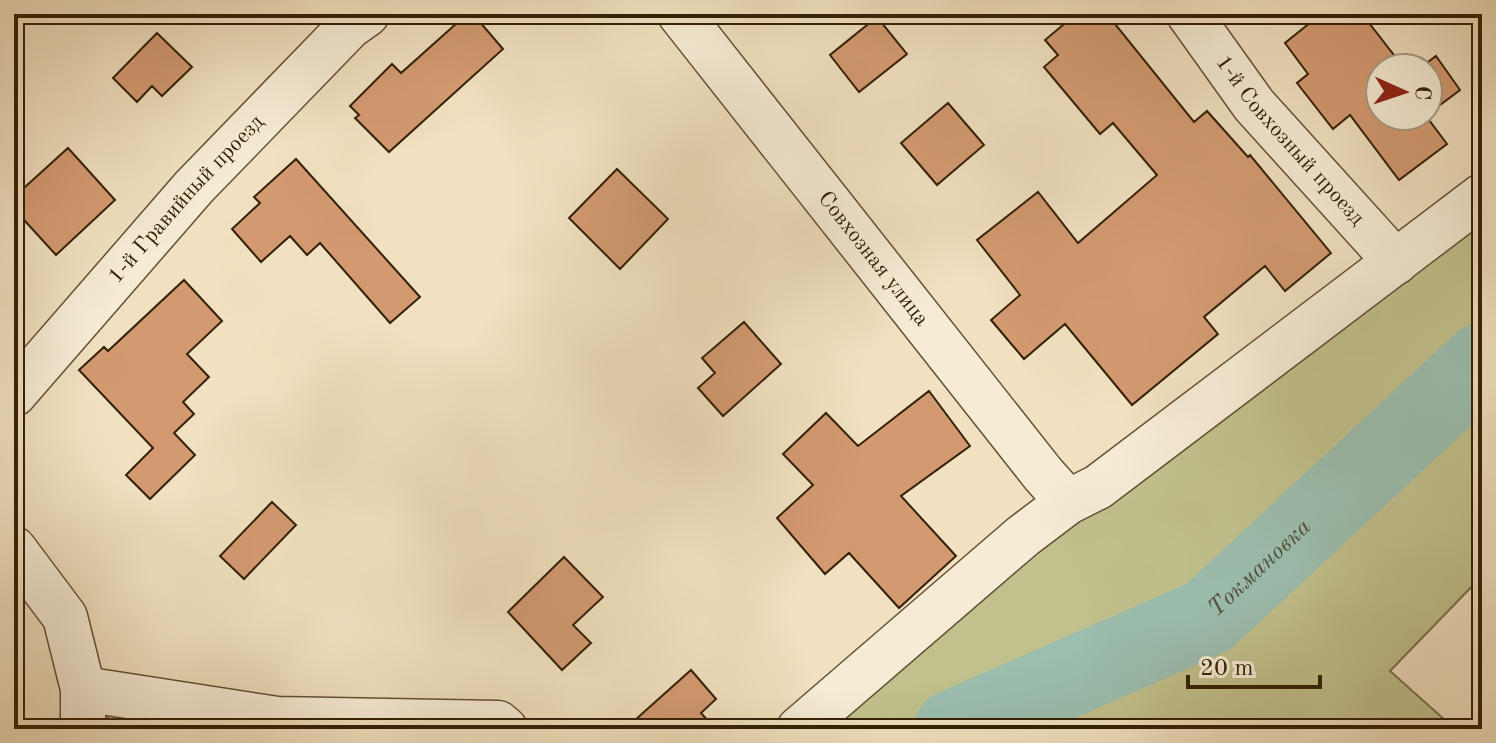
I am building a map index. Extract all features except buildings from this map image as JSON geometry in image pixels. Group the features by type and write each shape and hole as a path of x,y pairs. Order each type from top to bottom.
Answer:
{"street":[{"name":"1-й Гравийный проезд","path":"14,394 194,187 350,26 367,14"},
{"name":"Совхозная улица","path":"680,14 1068,502"},
{"name":"1-й Совхозный проезд","path":"1189,14 1254,105 1396,262"},
{"path":"799,729 1023,536 1068,502 1098,487 1482,196"},
{"path":"14,549 65,617 83,709 277,719 498,723 505,729"}],"green space":[{"path":"1482,210 1482,576 1390,671 1455,729 817,729 1034,547"},
{"path":"120,710 263,729 100,729 100,722"}],"waterway":[{"name":"Токмановка","path":"953,729 1208,617 1482,362"}]}
